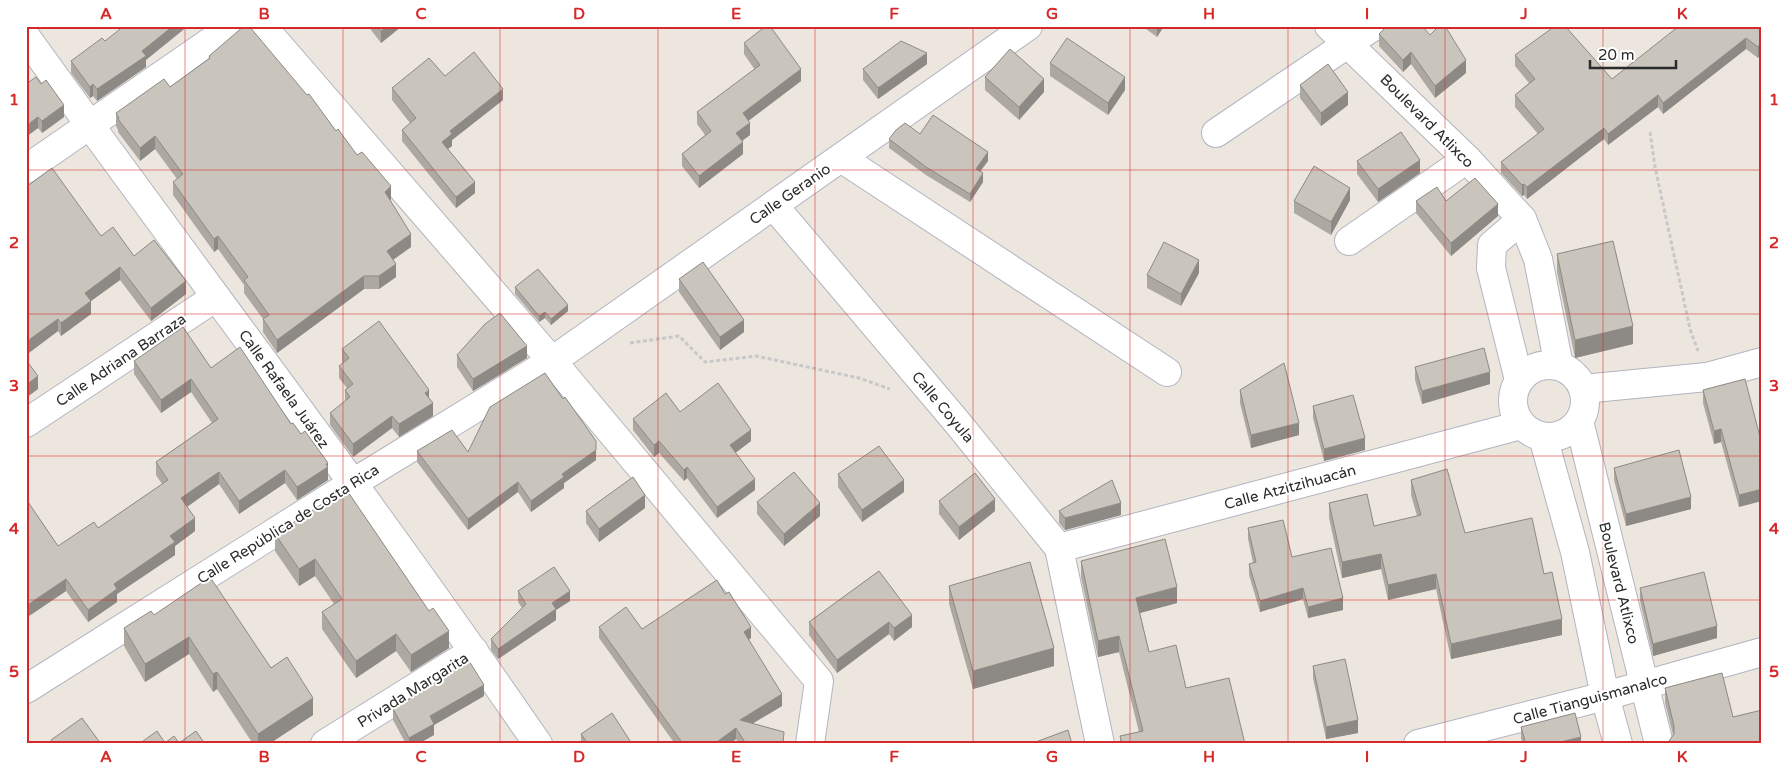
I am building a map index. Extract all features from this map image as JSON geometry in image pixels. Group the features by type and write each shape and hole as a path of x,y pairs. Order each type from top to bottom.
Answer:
{"street":[{"path":"26,169 234,26"},
{"path":"262,26 552,361 819,681 810,744"},
{"name":"Calle Geranio","path":"552,361 1028,26"},
{"path":"1216,133 1339,35 1374,26"},
{"name":"Boulevard Atlixco","path":"1339,35 1467,159 1522,219 1538,259 1559,366"},
{"name":"Calle Rafaela Juárez","path":"26,37 353,483 474,651 538,744"},
{"path":"841,158 1167,372"},
{"path":"1349,241 1467,159"},
{"name":"Calle Coyula","path":"774,206 956,421 1058,548 1100,744"},
{"path":"1519,380 1491,268 1492,245 1522,219"},
{"name":"Calle Adriana Barraza","path":"26,424 216,297"},
{"name":"Calle República de Costa Rica","path":"26,689 353,483 552,361"},
{"path":"1618,744 1605,696 1575,552 1532,431 1515,414 1512,402 1514,391 1519,380 1526,372 1537,366 1548,364 1570,371 1578,379 1583,389 1708,377 1762,362"},
{"name":"Boulevard Atlixco","path":"1583,389 1585,406 1579,421 1659,744"},
{"path":"1532,431 1555,437 1567,433 1579,421"},
{"name":"Calle Atzitzihuacán","path":"1058,548 1532,431"},
{"path":"1575,552 1608,538"},
{"name":"Privada Margarita","path":"325,744 474,651"},
{"name":"Calle Tianguismanalco","path":"1418,744 1605,696 1762,652"}],"path":[{"path":"1650,132 1690,329 1708,377"},
{"path":"625,343 679,336 705,362 756,356 859,378 896,392"}],"building":[{"path":"124,26 173,26 142,51 146,56 97,89 93,84 90,87 71,61 102,38 105,41"},
{"path":"244,26 249,26 307,95 309,94 336,131 338,129 357,155 362,152 391,186 385,192 411,234 387,251 396,264 379,276 364,276 277,340 263,319 269,315 244,280 248,277 218,236 214,239 173,182 183,174 155,136 140,148 118,119 116,113 164,79 170,87 210,58 209,56"},
{"path":"377,26 388,26 381,31"},
{"path":"766,26 770,26 801,69 743,113 750,123 736,133 743,142 699,176 682,154 711,131 697,112 760,65 744,43"},
{"path":"1387,26 1422,26 1430,35 1439,26 1445,26 1466,60 1435,86 1411,52 1403,60 1379,34"},
{"path":"1555,26 1565,26 1612,79 1679,26 1762,26 1762,41 1758,47 1746,38 1663,103 1658,95 1608,134 1604,128 1527,187 1524,184 1522,185 1501,162 1544,129 1515,95 1535,79 1515,55"},
{"path":"1067,38 1125,77 1108,103 1050,63"},
{"path":"901,41 927,53 878,88 863,69"},
{"path":"1010,49 1044,79 1019,107 985,77"},
{"path":"474,52 503,89 450,131 452,134 442,142 475,182 456,197 402,130 416,118 392,88 429,58 445,76"},
{"path":"1328,64 1348,92 1321,113 1300,85"},
{"path":"36,77 41,84 46,80 64,105 42,121 38,117 26,126 26,84"},
{"path":"933,115 988,152 976,169 983,173 970,194 926,167 889,139 905,123 920,134"},
{"path":"1401,132 1420,160 1378,189 1357,161"},
{"path":"1314,166 1350,188 1331,222 1294,201"},
{"path":"52,168 101,236 113,227 134,256 154,240 186,281 151,308 120,267 85,293 91,301 61,323 58,319 26,342 26,187"},
{"path":"1475,178 1498,204 1451,243 1416,201 1437,187 1446,201"},
{"path":"1613,241 1633,326 1575,340 1557,254"},
{"path":"1164,242 1199,260 1181,294 1147,275"},
{"path":"703,262 744,320 720,337 679,279"},
{"path":"538,269 568,305 551,319 545,312 539,316 515,287"},
{"path":"500,313 527,346 473,379 457,355 485,324"},
{"path":"379,321 429,390 425,393 433,403 399,424 392,416 353,444 330,413 350,397 345,390 353,384 339,366 349,358 342,349"},
{"path":"183,327 211,368 240,347 291,424 293,423 301,434 305,431 328,463 326,464 328,467 297,487 285,470 239,501 219,472 181,498 195,518 170,536 175,542 114,584 117,589 88,610 66,579 26,606 26,499 58,546 94,522 98,528 168,480 156,462 218,419 191,379 161,400 134,361"},
{"path":"1484,348 1490,372 1422,391 1415,367"},
{"path":"26,360 38,376 26,385"},
{"path":"1284,363 1299,423 1251,435 1240,390"},
{"path":"545,373 563,399 565,397 596,441 596,450 562,474 564,477 531,501 518,482 468,519 417,451 452,430 468,452 490,407"},
{"path":"1745,379 1760,437 1762,436 1762,489 1739,495 1721,429 1714,431 1703,390"},
{"path":"718,383 751,430 730,445 755,479 717,507 687,467 684,470 659,441 654,445 633,419 666,393 680,412"},
{"path":"1353,395 1365,438 1324,449 1313,406"},
{"path":"879,446 904,480 862,510 838,474"},
{"path":"1679,450 1691,497 1626,514 1614,468"},
{"path":"1447,469 1465,533 1532,518 1544,574 1552,572 1562,619 1451,644 1436,574 1388,585 1381,554 1342,562 1329,503 1367,494 1374,526 1421,515 1411,480"},
{"path":"794,472 820,503 784,534 757,502"},
{"path":"975,473 995,499 959,527 939,501"},
{"path":"633,477 645,495 599,529 586,511"},
{"path":"1112,480 1121,503 1065,518 1059,511"},
{"path":"346,489 429,611 433,608 449,631 411,655 396,634 356,661 322,612 342,599 315,559 299,569 275,534"},
{"path":"1283,520 1292,557 1331,548 1343,598 1308,607 1303,588 1260,601 1249,564 1256,562 1248,528"},
{"path":"1165,539 1177,587 1136,598 1149,652 1176,645 1186,688 1229,678 1245,744 1122,744 1120,736 1143,731 1119,636 1098,641 1081,561"},
{"path":"1030,562 1054,648 973,671 949,586"},
{"path":"554,567 570,591 552,603 556,609 498,649 491,639 526,604 518,591"},
{"path":"879,571 912,615 894,628 889,622 837,660 809,622"},
{"path":"1704,572 1717,626 1653,644 1640,588"},
{"path":"210,577 271,668 287,657 313,698 258,734 217,672 213,674 189,637 145,664 124,628 151,611 154,615"},
{"path":"717,580 725,594 729,592 751,627 744,632 782,694 740,720 784,732 783,744 746,744 736,728 714,744 683,744 599,627 626,607 642,629"},
{"path":"1345,659 1358,720 1326,727 1313,666"},
{"path":"469,661 484,685 430,716 434,724 409,738 393,709"},
{"path":"1722,673 1733,717 1762,710 1762,744 1670,744 1669,741 1674,734 1674,726 1665,688"},
{"path":"612,713 632,744 588,744 581,734"},
{"path":"1575,713 1581,737 1552,744 1526,744 1521,727"},
{"path":"82,718 101,744 53,744 51,740"},
{"path":"1068,730 1072,744 1033,744 1033,743"},
{"path":"157,731 165,743 174,736 179,743 196,731 205,744 139,744"}]}
